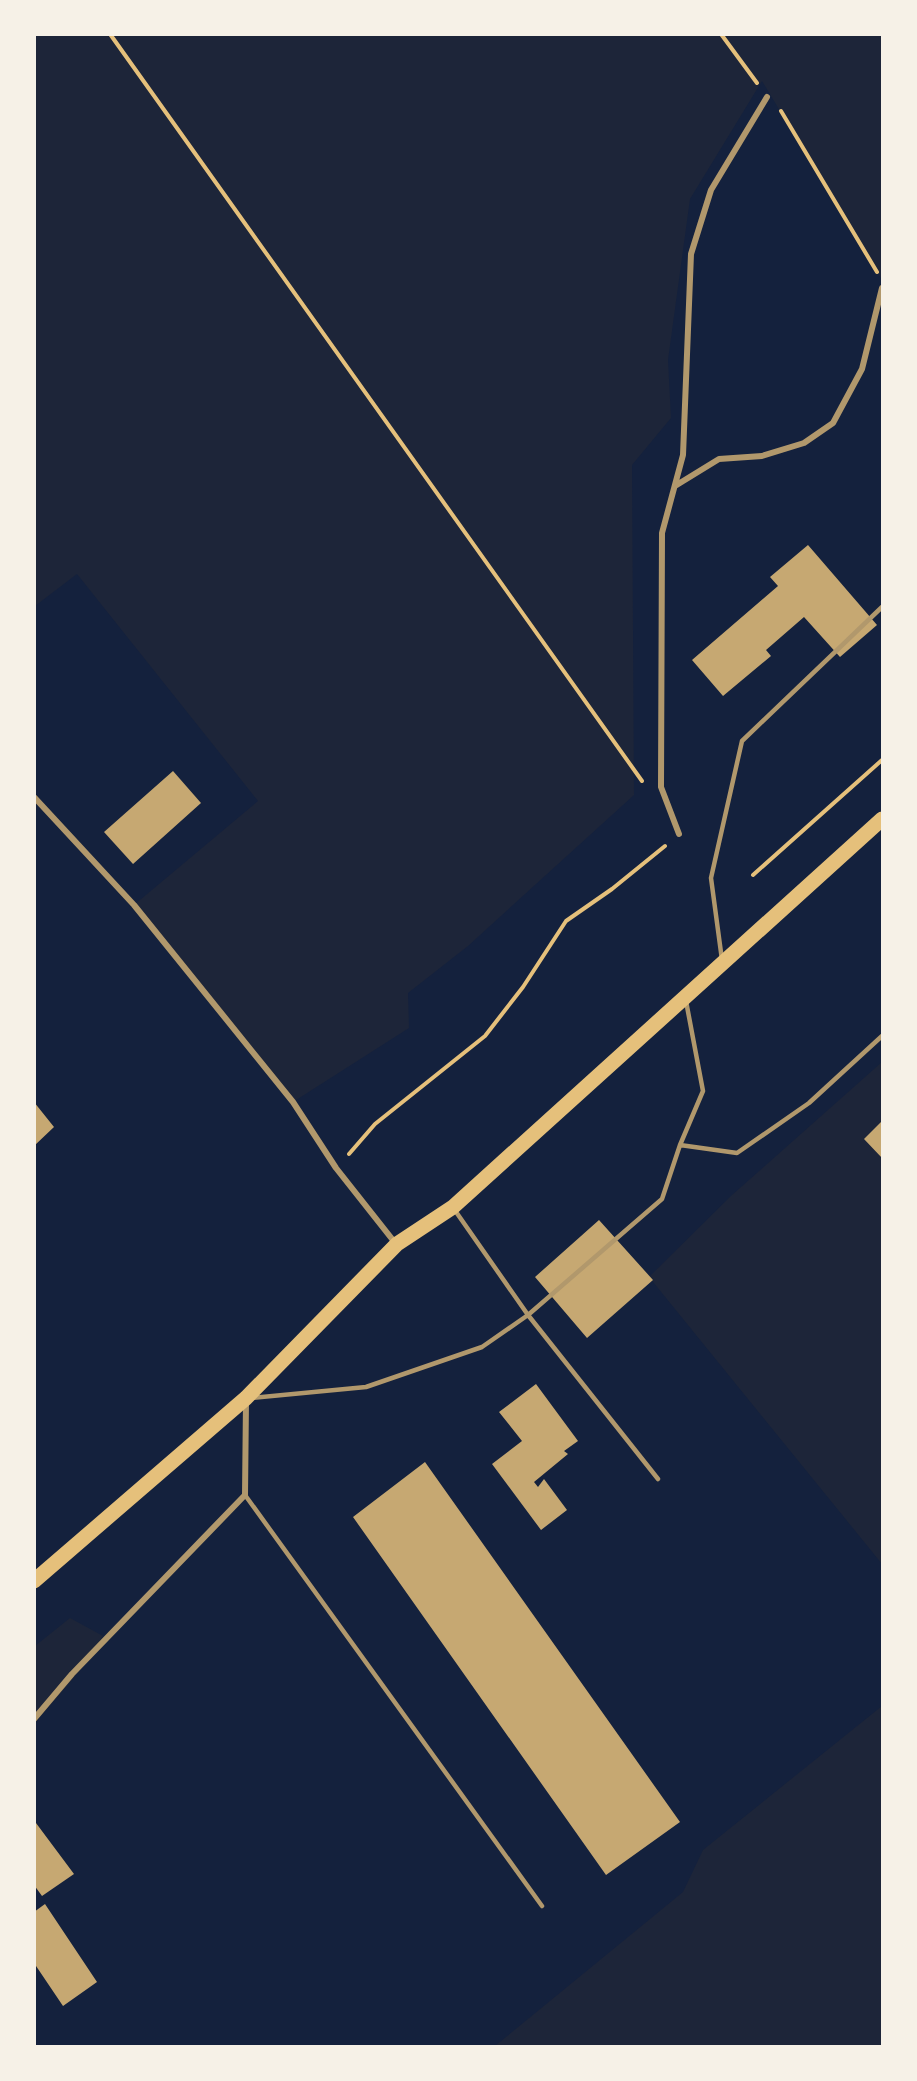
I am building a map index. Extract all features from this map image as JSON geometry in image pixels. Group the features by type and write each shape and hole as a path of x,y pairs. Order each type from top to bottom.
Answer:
{"main road":[{"path":"34,1581 246,1398 397,1244 453,1207 882,819"}],"street":[{"path":"679,834 661,787 662,533 683,455 691,254 711,190 767,97"},
{"path":"675,486 719,459 762,456 804,443 833,423 862,369 882,288"},
{"path":"34,797 142,914 293,1102 336,1168 397,1244"},
{"path":"34,1719 72,1674 246,1495 246,1398"}],"lane":[{"path":"723,963 711,878 742,741 882,607"},
{"path":"246,1398 366,1387 482,1347 528,1315 662,1199 680,1145 703,1091 685,997"},
{"path":"680,1145 737,1153 809,1103 882,1036"},
{"path":"453,1207 528,1315 658,1479"},
{"path":"246,1495 542,1906"}],"path":[{"path":"110,34 644,785"},
{"path":"721,34 767,97"},
{"path":"780,110 882,280"},
{"path":"753,875 882,760"},
{"path":"336,1168 375,1124 485,1036 523,987 566,921 612,889 679,834"}],"shaded area":[{"path":"35,35 882,35 882,280 762,81 690,199 668,360 671,418 632,465 634,795 468,946 408,993 409,1028 293,1102 134,905 258,801 77,574 35,606"},
{"path":"882,1062 882,1564 649,1277 732,1195"},
{"path":"70,1618 103,1636 79,1672 35,1723 35,1646"},
{"path":"882,1706 882,2046 495,2046 683,1892 703,1850"}],"building":[{"path":"808,545 877,625 840,657 804,617 766,650 771,656 723,696 692,660 778,586 770,577"},
{"path":"173,771 201,803 133,864 104,832"},
{"path":"34,1102 54,1127 34,1146"},
{"path":"882,1121 882,1158 864,1139"},
{"path":"599,1220 653,1280 587,1338 535,1277"},
{"path":"536,1384 578,1441 564,1451 568,1454 534,1482 538,1487 544,1479 567,1510 541,1530 492,1464 522,1441 499,1412"},
{"path":"425,1462 680,1822 606,1875 353,1517"},
{"path":"36,1823 74,1874 42,1896 34,1885 34,1824"},
{"path":"45,1904 97,1982 63,2006 34,1963 34,1912"}]}
